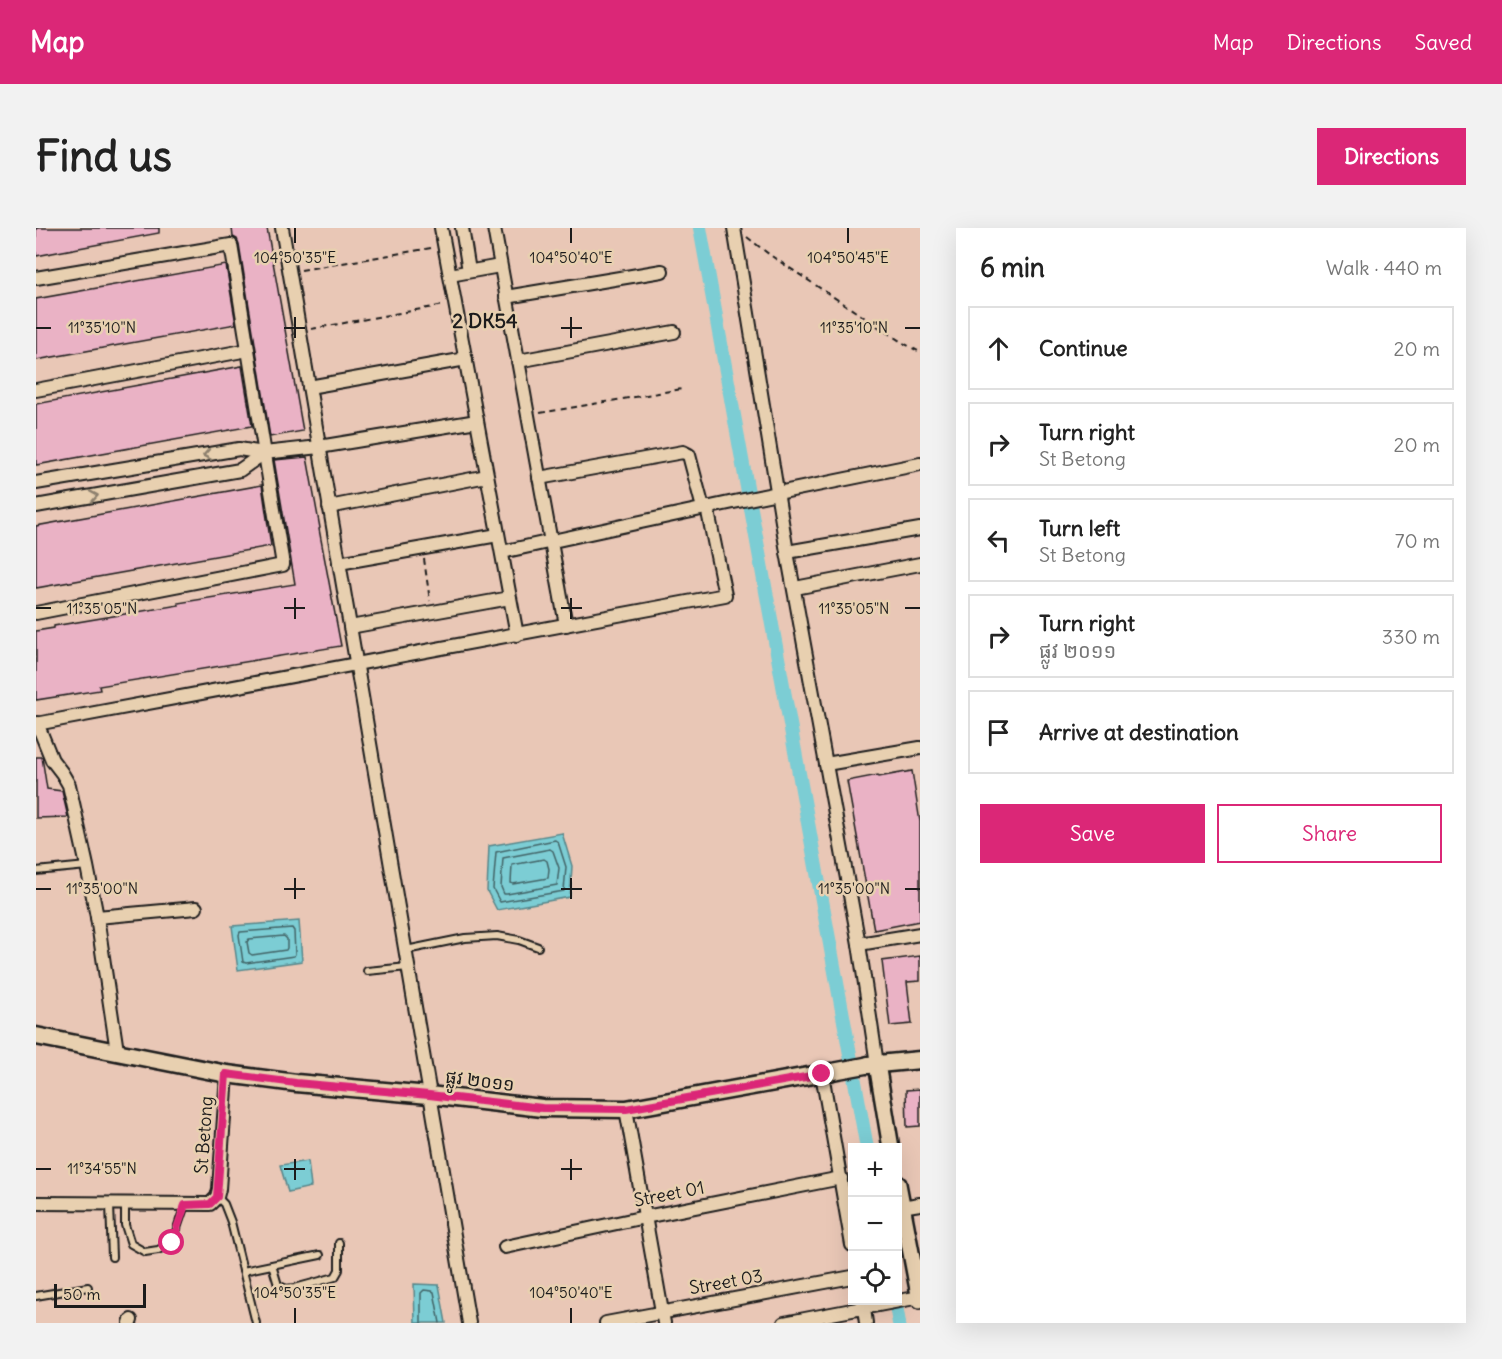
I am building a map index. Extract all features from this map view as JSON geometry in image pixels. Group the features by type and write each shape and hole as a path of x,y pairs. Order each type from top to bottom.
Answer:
{"main road":[{"name":"ផ្លូវ ២០១១","path":"36,1036 226,1074 542,1108 626,1109 826,1073"},
{"name":"ផ្លូវ ២០១១","path":"873,1064 920,1060"}],"street":[{"path":"282,228 469,1323"},
{"path":"441,228 517,635"},
{"path":"462,228 469,271"},
{"path":"494,228 566,625"},
{"path":"739,231 777,492 859,944 873,1064 890,1143"},
{"path":"36,279 231,244 284,565 36,613"},
{"path":"450,275 500,266"},
{"path":"506,297 662,271"},
{"path":"518,361 674,332"},
{"path":"36,390 248,350"},
{"path":"309,387 466,359"},
{"path":"36,483 239,449 264,453 319,447 477,421"},
{"path":"117,1051 97,917 69,785 52,760 36,723 725,595 705,508 689,455 683,452 539,478"},
{"path":"36,506 240,470 264,453"},
{"path":"502,552 729,502 920,464"},
{"path":"329,507 488,476"},
{"path":"788,552 920,529"},
{"path":"339,563 498,535"},
{"path":"795,588 920,564"},
{"path":"350,627 510,598"},
{"path":"826,764 920,748"},
{"path":"97,917 196,908"},
{"path":"859,944 920,934"},
{"name":"ផ្លូវ ២០១១","path":"826,1073 873,1064"},
{"path":"826,1073 848,1221"},
{"name":"St Betong","path":"36,1203 210,1204 217,1197 226,1074"},
{"path":"626,1109 663,1318"},
{"name":"Street 01","path":"505,1247 645,1216 841,1178"},
{"path":"902,1300 919,1298 902,1208 920,1204"},
{"name":"Street 03","path":"606,1323 663,1318 848,1278"},
{"path":"784,1323 865,1305 866,1323"}],"lane":[{"path":"36,871 87,866"},
{"path":"405,950 465,938 497,936 519,940 538,947"},
{"path":"368,971 408,967"},
{"path":"217,1197 224,1204 231,1222 256,1323"},
{"path":"110,1205 112,1257"},
{"path":"125,1205 125,1225 131,1244 145,1252 159,1250 172,1243 185,1205"},
{"path":"272,1265 278,1285 286,1289 335,1277 339,1270 339,1243"},
{"path":"243,1271 320,1255"},
{"path":"36,1296 88,1287"}],"path":[{"path":"739,231 770,255 920,352"},
{"path":"289,272 444,246"},
{"path":"299,331 455,303"},
{"path":"528,415 682,389"},
{"path":"422,548 432,612"}],"water":[{"path":"562,833 572,866 570,897 497,910 487,891 489,846"},
{"path":"299,921 302,961 238,970 232,926"},
{"path":"308,1161 311,1187 288,1192 280,1165"},
{"path":"414,1284 439,1285 446,1323 415,1323"}],"building":[{"path":"36,228 159,228 159,233 36,256"},
{"path":"232,228 267,228 303,431 270,437 239,244 233,237"},
{"path":"226,265 236,324 36,360 36,299"},
{"path":"242,366 252,426 36,465 36,404"},
{"path":"307,457 341,646 99,686 100,690 36,700 36,631 179,605 178,603 295,584 274,460"},
{"path":"262,485 271,546 36,588 36,526"},
{"path":"36,757 42,757 47,789 62,791 68,817 36,818"},
{"path":"912,771 920,822 920,921 874,930 847,781"},
{"path":"920,956 920,981 907,982 912,1024 890,1026 882,961"},
{"path":"920,1089 920,1126 907,1127 906,1090"}],"waterway":[{"path":"700,228 866,1143"},
{"path":"896,1305 899,1323"}],"district":[{"name":"2 DK54","path":"485,321"}],"route":[{"path":"172,1243 185,1205 210,1204 217,1197 226,1074 542,1108 626,1109 822,1074"}]}
